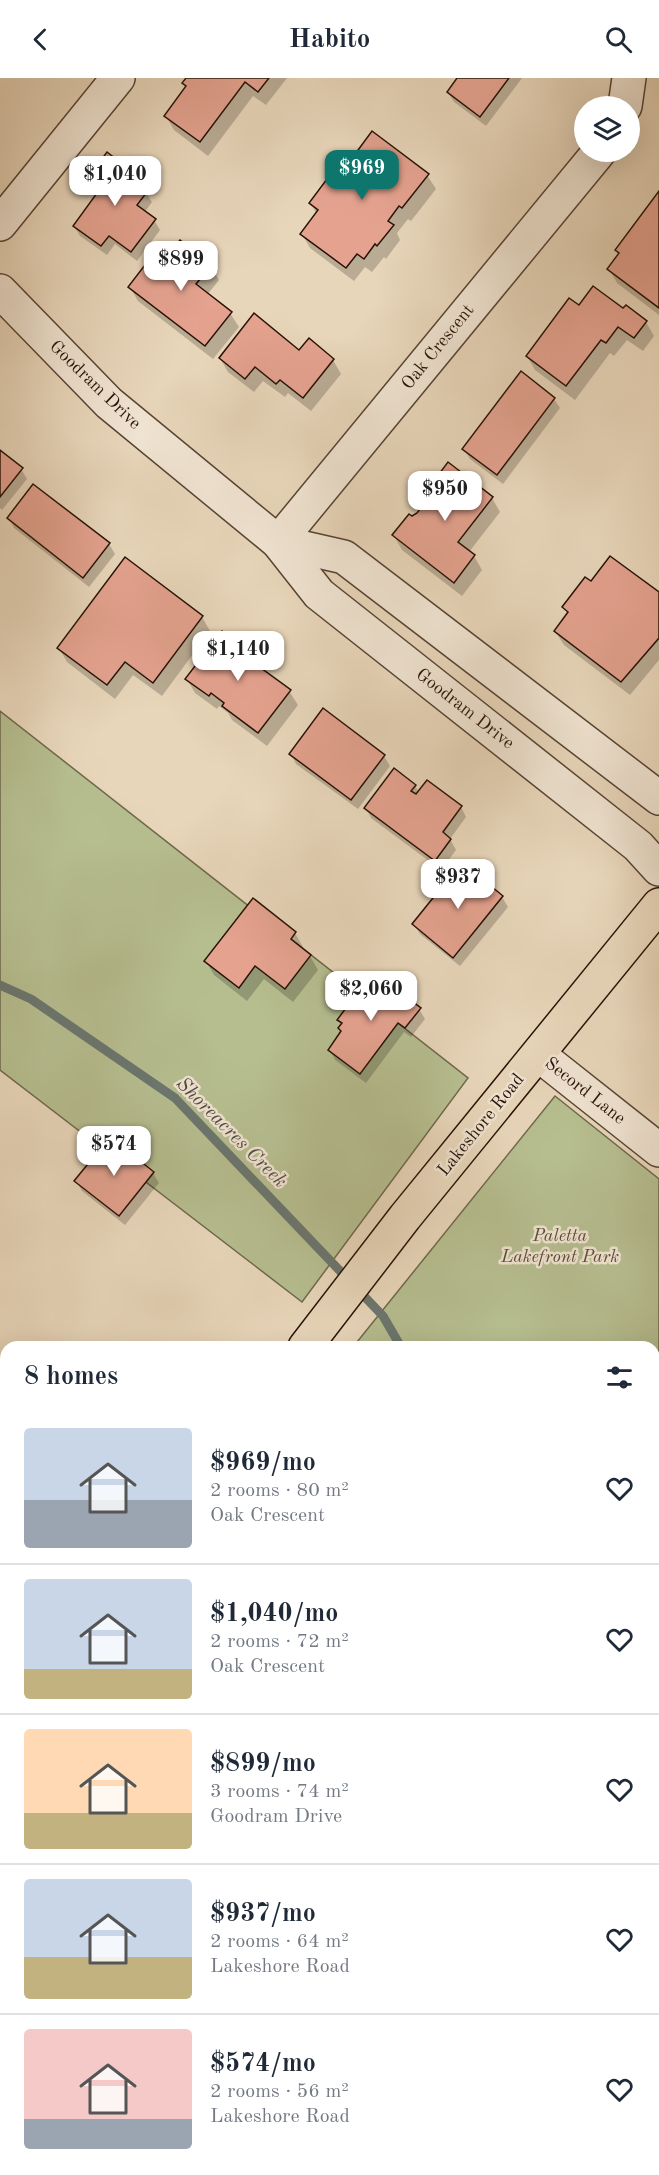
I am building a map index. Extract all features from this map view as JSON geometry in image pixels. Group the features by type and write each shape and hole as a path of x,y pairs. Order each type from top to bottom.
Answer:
{"main road":[{"name":"Lakeshore Road","path":"310,1340 405,1217 659,905"}],"street":[{"path":"0,224 118,78"},
{"path":"626,96 629,78"},
{"name":"Oak Crescent","path":"278,542 591,162"},
{"name":"Goodram Drive","path":"0,291 109,403 278,542 319,594 638,846 659,869"},
{"name":"Goodram Drive","path":"278,542 344,557 659,798"},
{"name":"Secord Lane","path":"539,1055 659,1149"}],"green space":[{"path":"0,711 468,1078 302,1302 0,1070"},
{"name":"Paletta Lakefront Park","path":"555,1096 659,1179 659,1341 358,1341"}],"building":[{"path":"186,78 269,78 258,92 245,82 200,142 164,116 186,86 182,83"},
{"path":"457,78 509,78 480,117 447,92"},
{"path":"372,131 429,174 402,208 399,206 388,221 394,225 377,246 375,244 364,259 357,254 346,268 300,234 318,210 309,203 336,167 345,174 353,164 350,161"},
{"path":"107,152 134,173 129,178 147,192 137,205 156,219 131,252 109,236 101,246 73,226 100,189 87,179"},
{"path":"659,191 659,308 607,269 619,253 615,250"},
{"path":"180,240 212,265 196,284 232,312 205,346 128,287 155,252 165,259"},
{"path":"593,286 623,308 626,305 647,321 634,338 618,327 606,343 601,340 566,386 526,356 569,298 579,305"},
{"path":"254,313 299,350 309,338 334,359 303,398 280,380 276,384 255,367 245,379 219,358"},
{"path":"521,371 555,398 497,475 462,449"},
{"path":"0,450 23,468 0,497"},
{"path":"448,462 493,497 458,542 475,555 454,583 392,535 409,514 412,516 417,513 432,493 427,490"},
{"path":"33,484 110,543 83,578 7,518"},
{"path":"610,556 659,592 659,638 621,682 554,631 568,612 562,607 585,577 591,581"},
{"path":"125,557 203,616 153,683 125,662 107,685 57,648"},
{"path":"222,631 261,660 257,665 291,690 258,733 222,706 224,703 211,693 209,696 185,679"},
{"path":"323,708 385,755 351,800 289,754"},
{"path":"394,768 416,785 411,791 416,794 427,780 462,806 443,832 451,839 435,861 364,808"},
{"path":"462,862 503,896 453,958 412,924"},
{"path":"253,898 296,932 291,939 311,955 285,989 255,966 239,988 204,961"},
{"path":"373,972 421,1008 405,1028 398,1023 360,1074 328,1050 341,1031 338,1028 342,1023 337,1020"},
{"path":"110,1137 154,1172 119,1216 74,1181"}],"waterway":[{"name":"Shoreacres Creek","path":"0,985 31,999 175,1098 383,1316 398,1341"}]}
